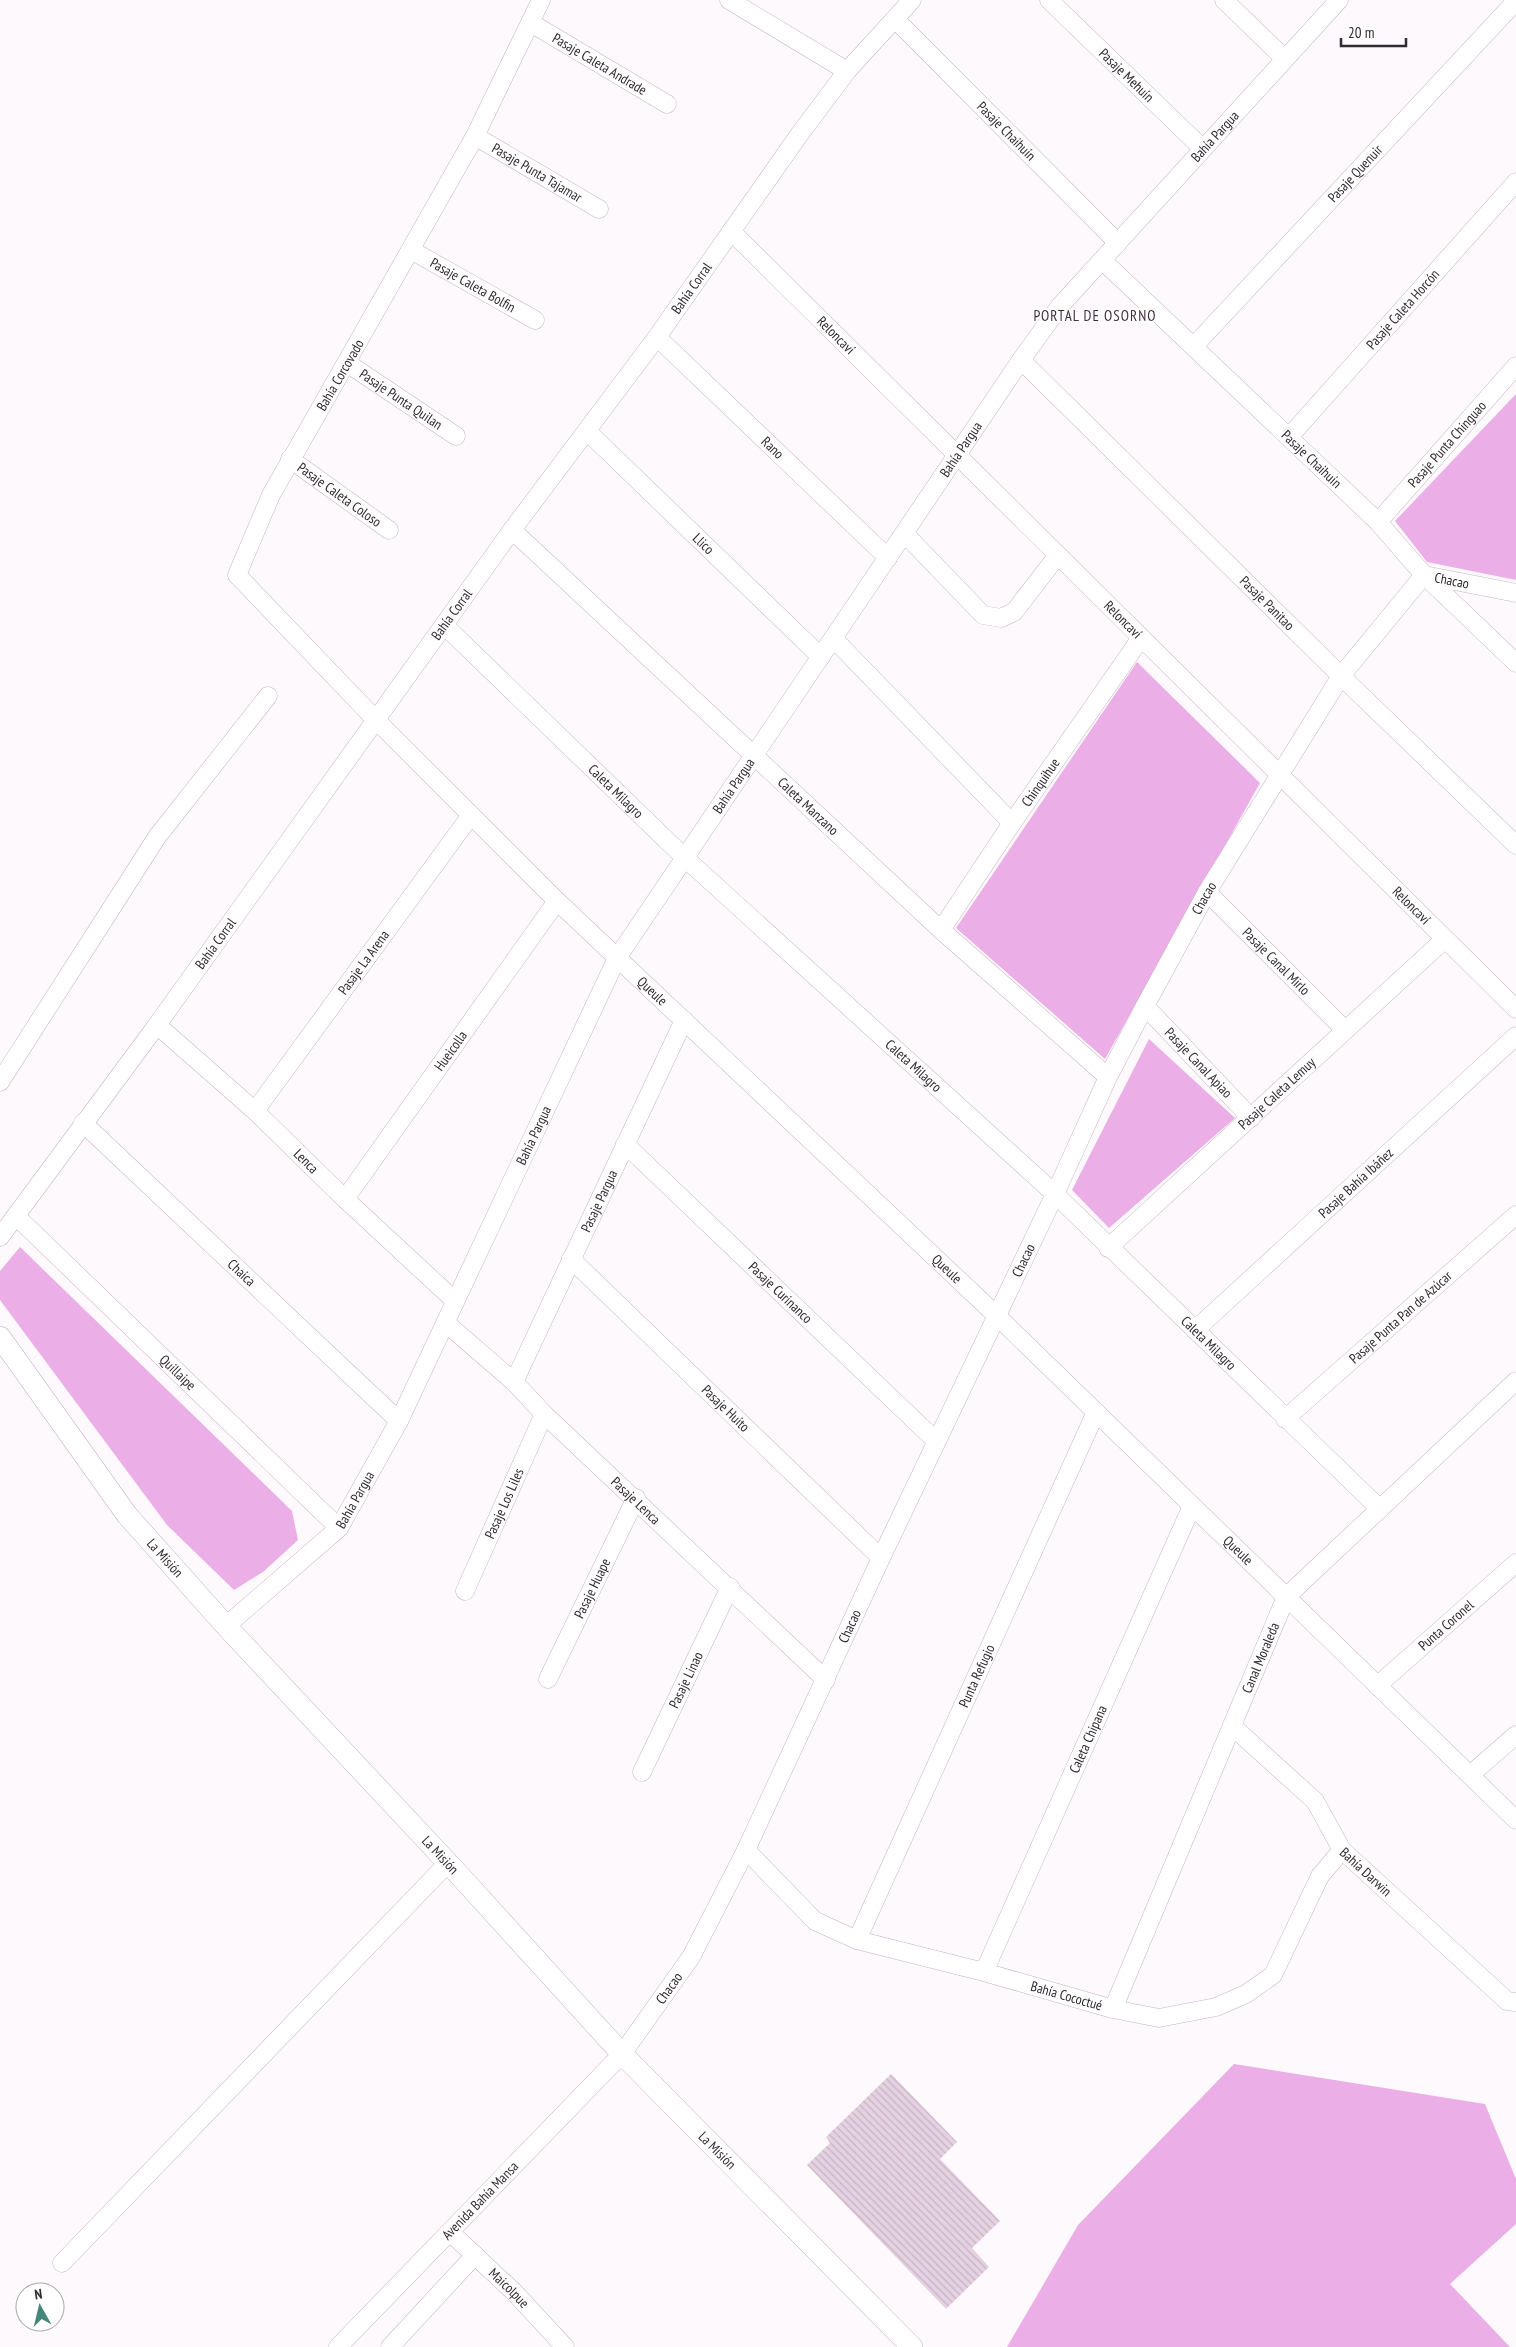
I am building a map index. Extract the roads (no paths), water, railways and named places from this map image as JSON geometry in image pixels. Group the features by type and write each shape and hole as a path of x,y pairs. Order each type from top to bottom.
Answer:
{"street":[{"name":"Bahía Corcovado","path":"375,719 237,575 271,495 290,459 475,136 541,0"},
{"path":"729,0 847,71"},
{"name":"Bahía Corral","path":"0,1237 157,1025 512,530 657,337 847,71 912,0"},
{"name":"Pasaje Mehuín","path":"1049,0 1203,149"},
{"path":"1224,0 1285,58"},
{"name":"Bahía Pargua","path":"226,1626 339,1528 399,1421 446,1323 454,1300 617,958 958,456 1021,360 1060,306 1339,0"},
{"name":"Pasaje Quenuir","path":"1194,346 1516,1"},
{"name":"Pasaje Chaihuín","path":"894,19 1118,243"},
{"name":"Pasaje Caleta Andrade","path":"531,23 667,104"},
{"name":"Pasaje Punta Tajamar","path":"475,136 599,209"},
{"name":"Pasaje Caleta Horcón","path":"1289,437 1516,182"},
{"name":"Reloncaví","path":"731,231 1516,1009"},
{"name":"Pasaje Caleta Bolfin","path":"411,250 535,320"},
{"name":"Pasaje Chaihuín","path":"1102,260 1378,522 1424,575 1516,663"},
{"name":"Rano","path":"657,337 888,558"},
{"name":"Pasaje Panitao","path":"1021,360 1341,676 1516,845"},
{"name":"Pasaje Punta Quilan","path":"347,362 456,436"},
{"name":"Pasaje Punta Chinguao","path":"1378,522 1516,366"},
{"name":"Llico","path":"587,431 821,657"},
{"name":"Pasaje Caleta Coloso","path":"290,459 389,530"},
{"name":"Caleta Manzano","path":"512,530 941,930 1108,1077"},
{"path":"905,534 983,615 1001,618 1014,612 1058,555"},
{"name":"Chacao","path":"622,2054 691,1957 746,1850 936,1441 1055,1194 1108,1077 1207,892 1341,676 1424,575 1516,592"},
{"name":"Caleta Milagro","path":"444,625 685,858 1055,1194 1108,1248 1380,1508"},
{"name":"Chinquihue","path":"941,930 1012,822 1141,638"},
{"path":"834,639 1012,822"},
{"path":"0,1082 157,837 268,696"},
{"name":"Queule","path":"375,719 557,902 996,1315 1516,1820"},
{"name":"Pasaje La Arena","path":"255,1111 471,815"},
{"name":"Pasaje Canal Mirlo","path":"1207,892 1344,1029"},
{"name":"Hueicolla","path":"345,1199 557,902"},
{"name":"Pasaje Caleta Lemuy","path":"1108,1248 1251,1118 1344,1029 1445,939"},
{"name":"Pasaje Canal Apiao","path":"1145,1006 1251,1118"},
{"name":"Pasaje Pargua","path":"514,1382 684,1020"},
{"name":"Lenca","path":"157,1025 255,1111 345,1199 454,1300"},
{"name":"Pasaje Bahía Ibáñez","path":"1195,1330 1516,1036"},
{"name":"Chaica","path":"83,1123 399,1421"},
{"name":"Pasaje Curinanco","path":"625,1144 936,1441"},
{"name":"Pasaje Punta Pan de Azúcar","path":"1285,1419 1516,1215"},
{"name":"Quillaipe","path":"16,1216 339,1528"},
{"name":"Pasaje Huito","path":"571,1259 881,1558"},
{"name":"Pasaje Lenca","path":"446,1323 514,1382 544,1414 636,1498 826,1680"},
{"name":"La Misión","path":"0,1337 127,1515 226,1626 448,1863 622,2054 912,2347"},
{"name":"Canal Moraleda","path":"1113,2009 1286,1597 1516,1381"},
{"name":"Punta Refugio","path":"857,1940 1096,1412"},
{"name":"Pasaje Los Liles","path":"465,1591 544,1414"},
{"name":"Pasaje Huape","path":"548,1679 636,1498"},
{"name":"Caleta Chipana","path":"984,1972 1192,1506"},
{"name":"Punta Coronel","path":"1377,1686 1516,1563"},
{"name":"Pasaje Linao","path":"642,1772 730,1587"},
{"name":"Bahía Darwin","path":"1232,1726 1316,1801 1342,1850 1507,2001 1516,2002"},
{"path":"1470,1775 1516,1735"},
{"name":"Bahía Cococtué","path":"746,1850 815,1921 857,1940 984,1972 1113,2009 1160,2018 1216,2007 1246,1994 1273,1974 1320,1876 1342,1850"},
{"path":"62,2263 448,1863"},
{"name":"Avenida Bahía Mansa","path":"338,2347 451,2233 622,2054"},
{"name":"Maicolpue","path":"451,2233 514,2292 565,2347"},
{"path":"390,2347 475,2255"}],"district":[{"name":"PORTAL DE OSORNO","path":"1095,315"}]}
